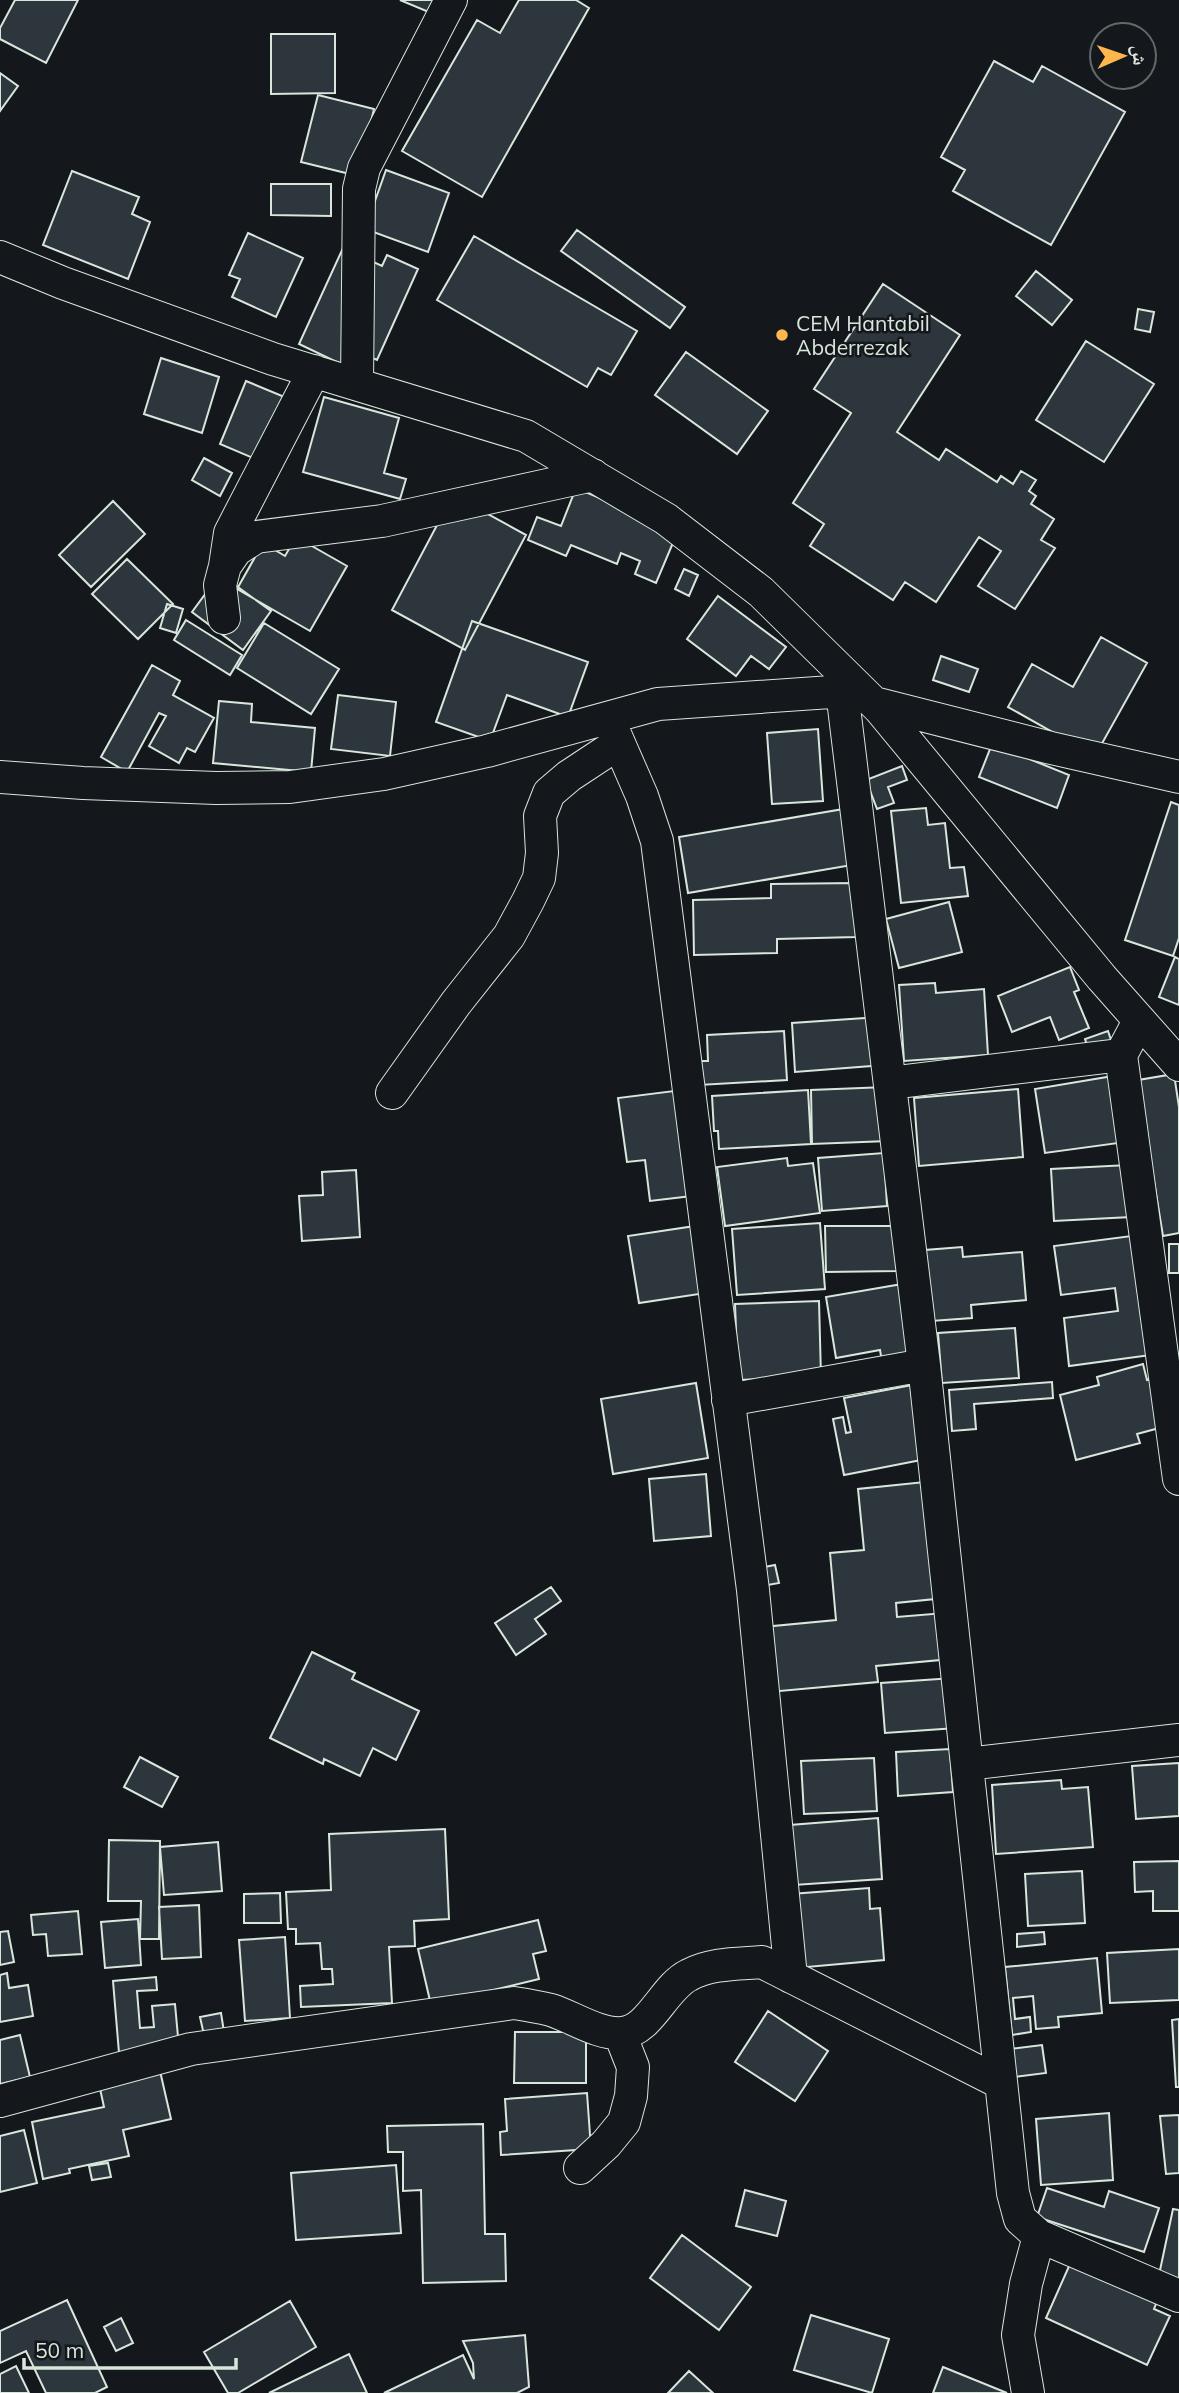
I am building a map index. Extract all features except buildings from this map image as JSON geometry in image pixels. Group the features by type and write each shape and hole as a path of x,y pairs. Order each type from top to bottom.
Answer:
{"street":[{"path":"357,384 359,189 364,169 451,0"},
{"path":"0,257 63,283 314,371 526,436 666,519 761,592 858,695 1179,1065"},
{"path":"223,618 220,585 230,533 314,371"},
{"path":"225,566 236,550 256,537 382,521 593,475"},
{"path":"858,695 890,1083 925,1364 1013,2193 1020,2219 1039,2236 1179,2296"},
{"path":"392,1093 456,1003 509,936 528,901 539,878 542,853 540,816 549,793 613,730 658,704 858,695 1051,748 1179,777"},
{"path":"0,777 216,788 290,787 410,768 487,751 613,730"},
{"path":"613,730 642,796 657,841 752,1590 791,1977"},
{"path":"1139,1021 1121,1055 1169,1328 1179,1479"},
{"path":"890,1083 1121,1055"},
{"path":"728,1400 925,1364"},
{"path":"967,1764 1179,1740"},
{"path":"0,2101 191,2049 514,2003 551,2010 595,2028 620,2034 636,2030 687,1975 718,1965 762,1962 1002,2083"},
{"path":"580,2168 606,2144 624,2122 631,2096 633,2067 620,2034"},
{"path":"1028,2393 1018,2335 1026,2284 1039,2236"}],"place":[{"name":"CEM Hantabil Abderrezak","path":"782,335"}]}
